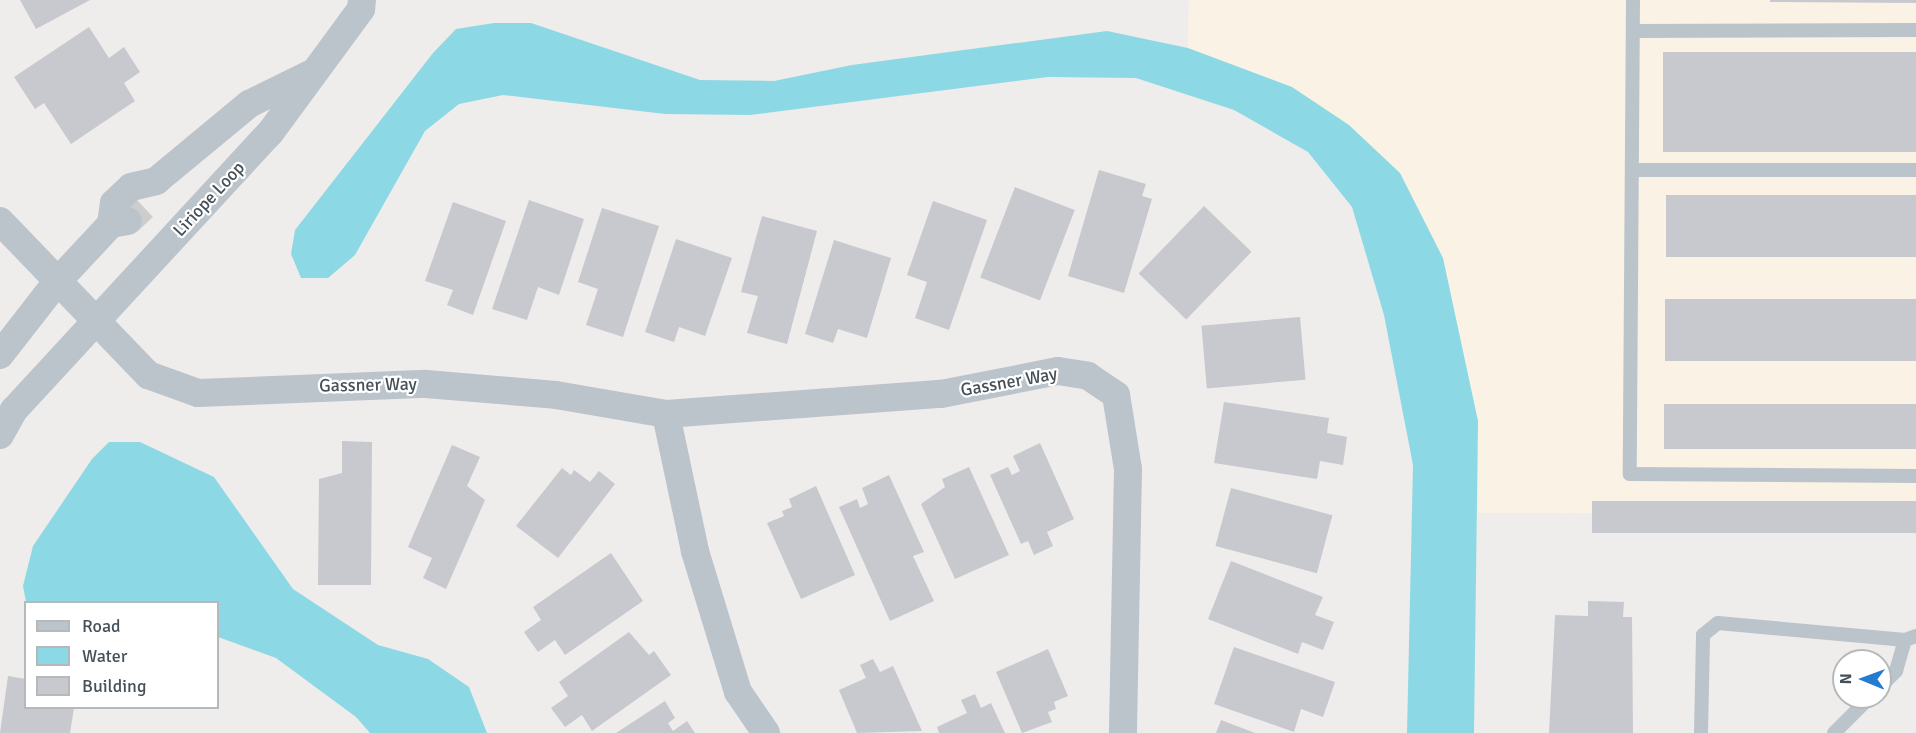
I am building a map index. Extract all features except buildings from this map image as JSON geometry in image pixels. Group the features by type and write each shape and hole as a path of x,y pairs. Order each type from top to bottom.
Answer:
{"street":[{"name":"Liriope Loop","path":"0,435 14,410 270,133 361,9 362,0"},
{"name":"Liriope Loop","path":"0,355 56,283 127,218 114,203 131,187 156,181 249,104 315,72"},
{"path":"199,146 230,177"},
{"path":"0,221 56,283 96,320"},
{"name":"Gassner Way","path":"96,320 148,375 198,393 426,384 556,395 666,414 942,394 1058,371 1088,376 1116,396 1128,469 1123,733"},
{"path":"666,414 695,551 738,692 766,733"}],"lane":[{"path":"1633,0 1630,474 1916,476"},
{"path":"1633,31 1916,30"},
{"path":"1632,170 1916,170"},
{"path":"1701,733 1703,635 1718,623 1911,638 1892,675"},
{"path":"1834,733 1858,709"}],"shaded area":[{"path":"1189,0 1916,0 1916,514 1478,513 1478,421 1292,87 1188,48"}],"water":[{"path":"494,23 531,23 700,80 774,81 852,65 1107,31 1188,48 1292,87 1349,125 1400,173 1443,258 1478,421 1474,733 1407,733 1413,465 1384,315 1352,207 1308,152 1234,110 1136,78 1048,77 750,115 665,114 503,95 459,104 425,131 355,255 328,278 301,278 291,254 295,230 433,53 456,29"},
{"path":"109,442 140,442 214,477 293,589 378,645 428,659 469,687 487,733 370,733 356,717 276,658 219,637 219,601 26,601 23,586 33,546 92,459"}],"tunnel":[{"path":"128,221 143,207"}]}
